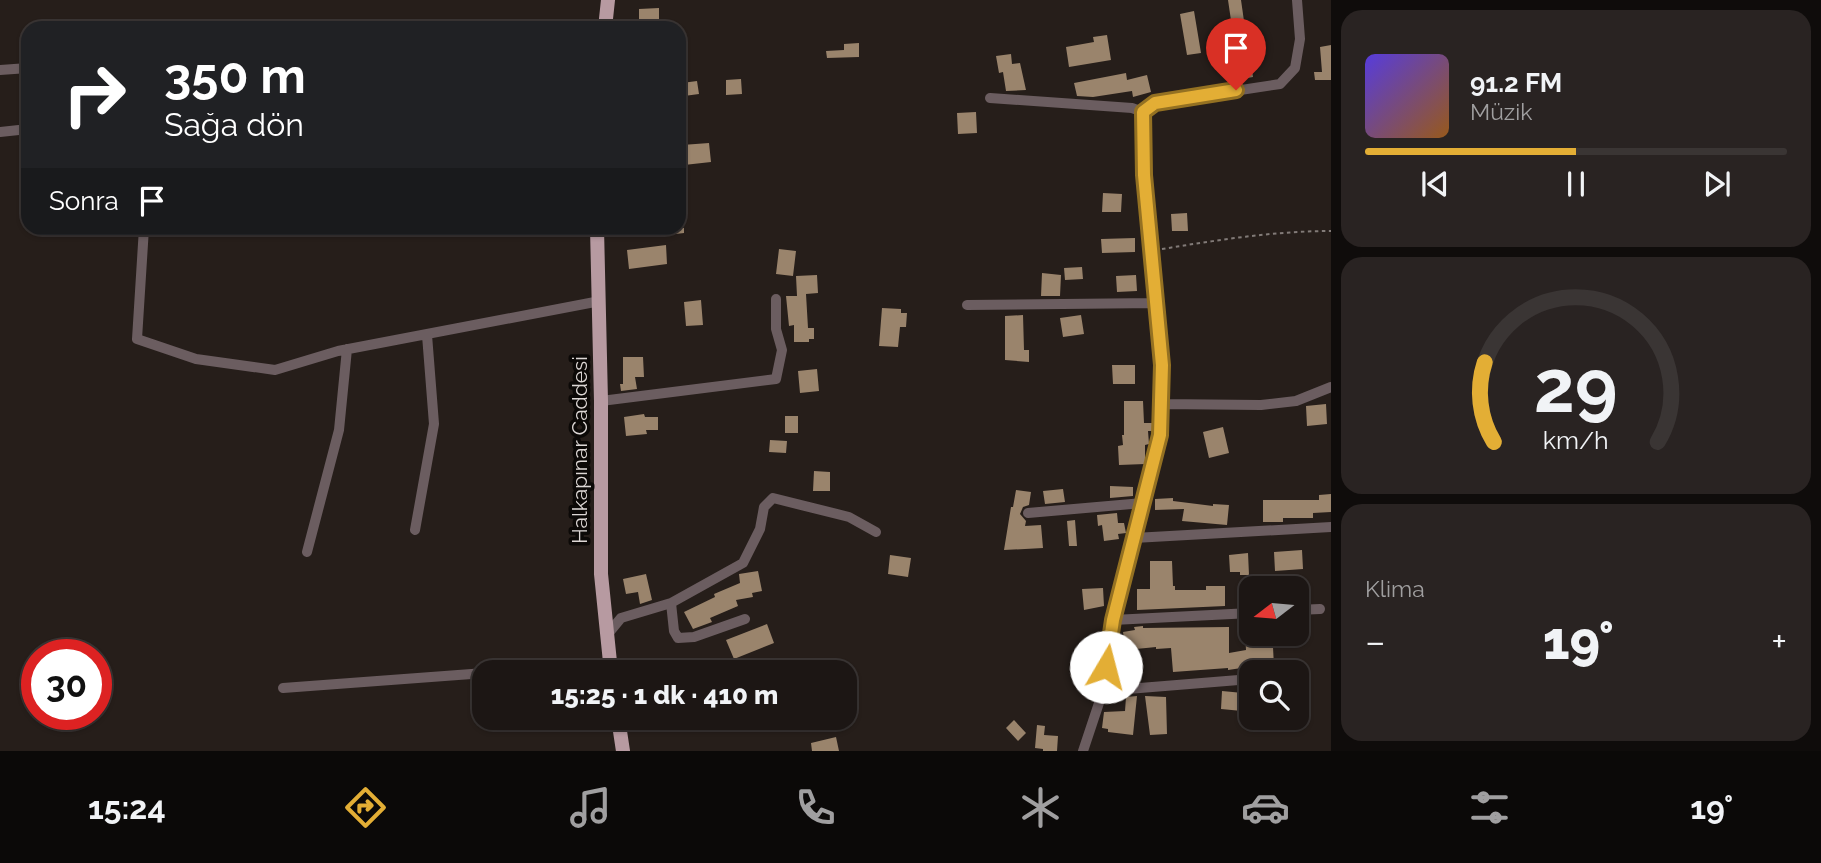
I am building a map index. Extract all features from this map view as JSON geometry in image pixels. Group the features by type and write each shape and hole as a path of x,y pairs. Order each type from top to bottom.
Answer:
{"main road":[{"path":"606,21 608,0"},
{"name":"Halkapınar Caddesi","path":"597,235 601,561 609,660"},
{"path":"620,730 623,751"}],"street":[{"path":"1143,112 1155,103 1280,84 1295,68 1300,38 1297,0"},
{"path":"0,70 21,68"},
{"path":"990,98 1132,108 1143,112"},
{"path":"1083,751 1103,691 1113,620 1160,435 1162,365 1144,175 1143,112"},
{"path":"0,132 21,130"},
{"path":"144,235 137,339 197,359 275,370 347,349 600,301"},
{"path":"601,401 776,379 782,350 776,329 776,299"},
{"path":"967,305 1156,303"},
{"path":"415,530 434,424 428,335"},
{"path":"307,552 339,430 347,349"},
{"path":"1161,404 1272,404 1296,401 1331,387"},
{"path":"607,635 621,618 671,603 743,563 760,529 764,507 773,498 849,517 876,532"},
{"path":"1028,513 1143,503"},
{"path":"1134,538 1331,527"},
{"path":"671,603 674,631 678,638 694,637 745,619"},
{"path":"1309,609 1320,609"},
{"path":"1113,620 1239,614"},
{"path":"283,688 472,674"},
{"path":"1103,691 1239,680"}],"path":[{"path":"1151,250 1306,231 1331,231"}],"building":[{"path":"1228,0 1241,0 1247,42 1252,41 1255,57 1250,58 1253,77 1236,80 1232,62 1237,61"},
{"path":"659,8 659,21 639,21 639,9"},
{"path":"1194,11 1201,53 1187,55 1180,14"},
{"path":"1107,35 1111,60 1069,67 1066,47 1094,42 1093,37"},
{"path":"859,43 859,57 827,58 826,51 844,50 844,44"},
{"path":"1331,45 1331,80 1315,80 1314,72 1322,72 1320,47"},
{"path":"1011,54 1012,64 1020,63 1026,90 1006,91 1003,72 999,73 996,56"},
{"path":"1126,73 1127,80 1147,75 1151,92 1133,97 1132,91 1093,97 1077,96 1074,83"},
{"path":"741,79 742,94 726,95 726,80"},
{"path":"697,81 699,94 686,96 686,82"},
{"path":"976,112 977,133 958,134 957,113"},
{"path":"709,143 711,162 686,165 686,145"},
{"path":"1103,193 1122,194 1121,212 1102,212"},
{"path":"1187,213 1188,231 1172,231 1171,214"},
{"path":"1135,238 1135,252 1102,253 1101,239"},
{"path":"666,245 667,264 629,269 627,250"},
{"path":"779,249 796,251 793,276 776,274"},
{"path":"1082,267 1083,279 1065,280 1064,268"},
{"path":"1042,273 1061,275 1060,296 1041,296"},
{"path":"817,275 818,293 806,294 808,328 814,328 814,339 809,339 809,342 794,342 794,325 789,326 786,296 797,296 796,276"},
{"path":"1136,275 1137,291 1117,292 1116,276"},
{"path":"701,300 703,325 686,326 684,302"},
{"path":"882,308 901,309 901,313 907,313 906,327 900,327 898,347 879,346"},
{"path":"1023,315 1024,350 1029,350 1029,362 1005,360 1005,316"},
{"path":"1081,315 1084,334 1063,337 1060,318"},
{"path":"623,357 643,357 644,377 635,377 637,389 621,391"},
{"path":"1112,365 1135,365 1135,384 1113,384"},
{"path":"817,369 819,391 800,393 798,371"},
{"path":"1124,401 1143,401 1144,423 1152,423 1152,431 1148,431 1149,444 1145,445 1145,464 1119,465 1118,446 1123,445 1124,435"},
{"path":"1326,404 1327,424 1307,426 1306,406"},
{"path":"644,414 645,417 658,417 658,430 646,430 647,434 626,436 624,417"},
{"path":"785,416 798,416 798,433 785,433"},
{"path":"1223,427 1229,453 1209,458 1203,432"},
{"path":"770,440 787,441 786,453 769,452"},
{"path":"814,471 830,472 830,491 813,491"},
{"path":"1110,486 1133,487 1133,496 1110,498"},
{"path":"1063,489 1065,502 1045,504 1043,491"},
{"path":"1016,490 1031,492 1029,505 1023,507 1020,514 1026,521 1025,526 1041,525 1043,548 1004,550"},
{"path":"1331,494 1331,512 1313,513 1313,518 1283,518 1283,522 1263,522 1263,500 1319,500 1319,495"},
{"path":"1173,498 1173,501 1213,506 1229,505 1227,525 1182,521 1184,509 1155,510 1155,499"},
{"path":"1117,513 1118,523 1124,523 1126,533 1118,534 1119,539 1104,541 1102,525 1098,526 1097,515"},
{"path":"1075,520 1077,546 1069,546 1067,521"},
{"path":"1302,550 1303,569 1275,571 1274,552"},
{"path":"1248,553 1249,575 1230,572 1229,555"},
{"path":"890,555 911,558 908,577 888,574"},
{"path":"1150,561 1172,561 1175,590 1206,590 1206,586 1225,586 1225,606 1137,610 1137,589 1150,589"},
{"path":"758,571 762,591 752,593 753,597 736,600 738,606 710,618 712,622 693,629 684,612 715,597 714,594 740,583 739,574"},
{"path":"646,574 652,600 640,604 638,592 626,594 623,579"},
{"path":"1103,588 1104,606 1084,610 1082,589"},
{"path":"767,624 774,643 734,659 726,640"},
{"path":"1134,627 1229,627 1229,653 1246,650 1246,646 1273,647 1274,660 1239,660 1239,668 1228,670 1173,672 1171,648 1125,647 1123,632 1135,630"},
{"path":"1222,691 1239,693 1239,711 1221,709"},
{"path":"1137,696 1133,735 1108,732 1108,729 1102,728 1104,712 1125,711 1126,697"},
{"path":"1145,696 1166,697 1167,734 1150,735"},
{"path":"1014,720 1026,733 1018,741 1006,728"},
{"path":"1037,725 1045,726 1044,735 1058,736 1057,751 1035,748"},
{"path":"836,737 839,751 812,751 811,743"}],"route":[{"path":"1106,667 1113,620 1160,435 1162,365 1144,175 1143,112 1155,103 1236,90"}]}
